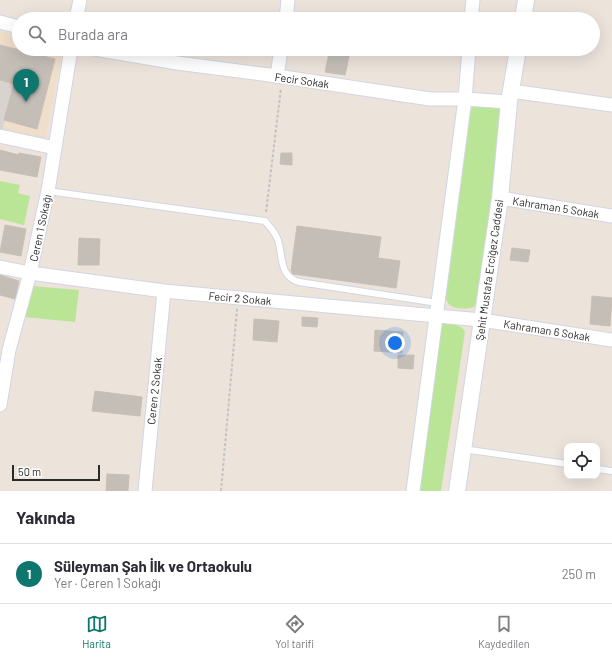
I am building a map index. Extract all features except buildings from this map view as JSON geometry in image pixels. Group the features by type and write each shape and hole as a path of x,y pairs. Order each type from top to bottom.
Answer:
{"street":[{"path":"77,12 80,0"},
{"path":"287,12 288,0"},
{"path":"472,12 473,0"},
{"path":"524,12 526,0"},
{"path":"0,22 12,25"},
{"name":"Ceren 1 Sokağı","path":"0,405 5,350 30,273 48,191 70,56"},
{"name":"Fecir Sokak","path":"136,56 430,99 465,99 510,96 612,105"},
{"path":"279,77 280,56"},
{"path":"413,491 465,99 468,56"},
{"name":"Şehit Mustafa Erciğez Caddesi","path":"457,491 500,198 510,96 517,56"},
{"path":"0,136 55,148"},
{"name":"Kahraman 5 Sokak","path":"500,198 612,216"},
{"name":"Fecir 2 Sokak","path":"0,267 30,273 164,291 238,298 437,309 481,320"},
{"name":"Ceren 2 Sokak","path":"144,491 164,291"},
{"name":"Kahraman 6 Sokak","path":"481,320 612,340"}],"lane":[{"path":"48,191 265,221 275,232 278,239 284,268 287,275 292,280 437,309"},
{"path":"463,449 564,464"},
{"path":"600,469 612,471"}],"path":[{"path":"265,221 279,77"},
{"path":"221,491 238,298"}],"shaded area":[{"path":"0,31 12,34 12,56 62,56 45,141 0,130"},
{"path":"0,80 14,84 2,131 0,130"}],"green space":[{"path":"473,106 491,106 501,108 503,116 477,301 474,307 461,308 451,306 446,298 470,113"},
{"path":"0,181 20,185 18,193 30,196 24,225 0,219"},
{"path":"31,286 79,290 75,322 24,317"},
{"path":"445,323 459,326 465,332 441,491 414,491 439,324"}],"place":[{"name":"Süleyman Şah İlk ve Ortaokulu","path":"26,102"}]}
